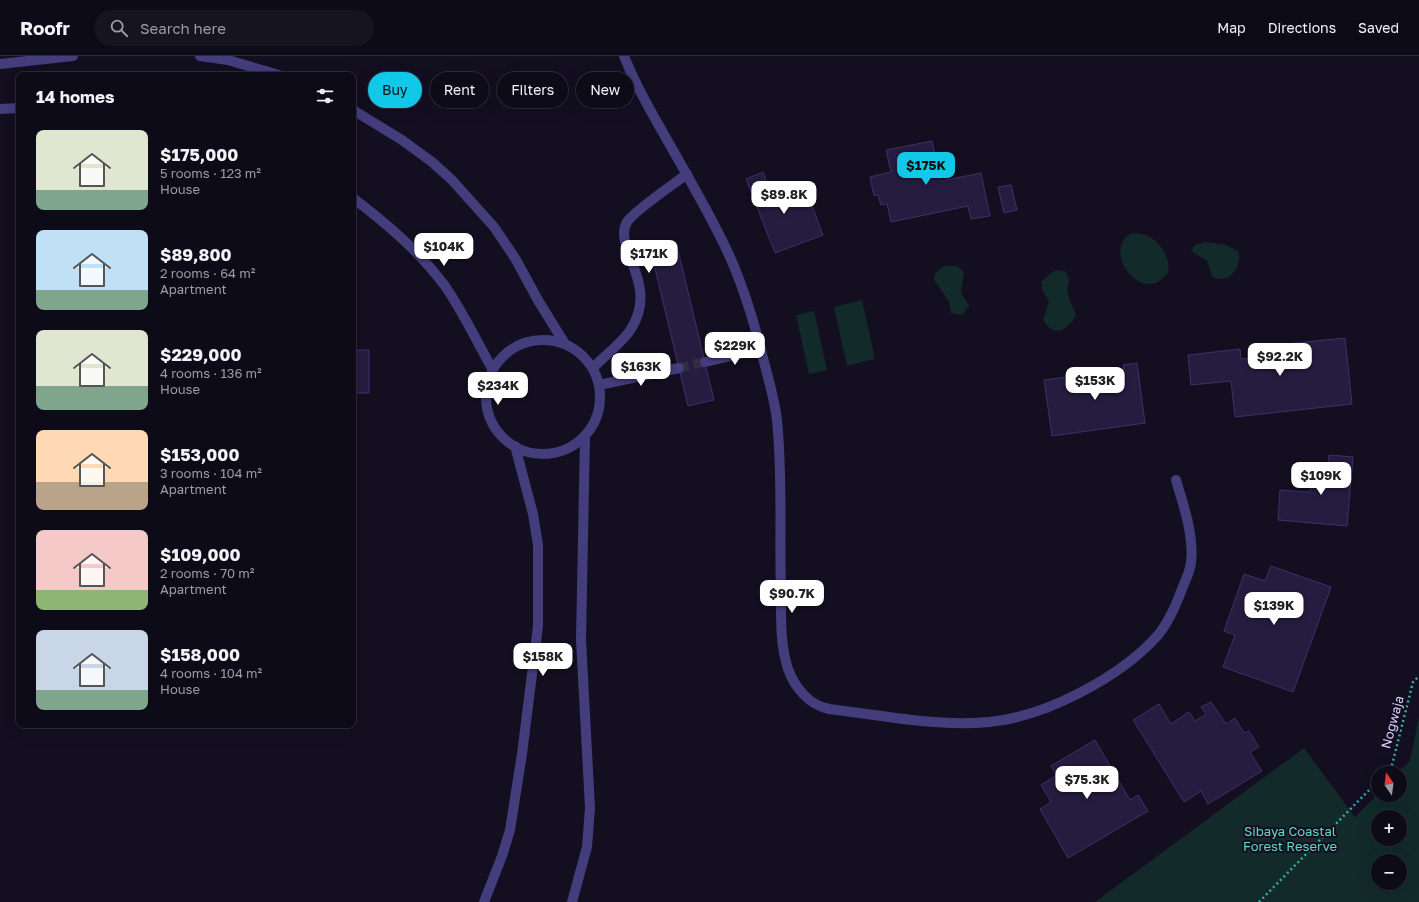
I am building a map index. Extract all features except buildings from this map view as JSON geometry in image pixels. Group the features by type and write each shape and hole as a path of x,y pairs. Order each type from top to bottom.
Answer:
{"street":[{"path":"0,64 73,56"},
{"path":"200,56 228,60 269,72"},
{"path":"624,56 636,86 686,174 732,262 745,295 761,348 777,419 780,475 782,635 788,668 792,678 802,694 819,707 943,722 990,722 1029,714 1055,705 1102,679 1133,659 1159,634 1171,615 1186,580 1191,564 1188,520 1176,480"},
{"path":"0,109 16,108"},
{"path":"356,112 402,140 432,162 452,180 494,227 515,258 539,302 565,344"},
{"path":"593,368 631,330 640,311 642,297 639,281 624,234 628,220 686,174"},
{"path":"356,200 400,236 428,265 446,287 492,370"},
{"path":"549,340 565,344 581,354 593,368 599,385 600,403 595,421 585,436 570,447 552,453 533,453 515,446 501,436 491,421 487,398 487,387 492,370 503,357 516,346 532,341 549,340"},
{"path":"705,362 761,348"},
{"path":"599,385 679,368"},
{"path":"572,902 586,847 590,808 581,640 585,436"},
{"path":"484,902 510,830 522,754 538,626 538,545 533,514 515,446"}],"path":[{"name":"Nogwaja","path":"1392,766 1413,682 1419,676"},
{"path":"1259,902 1371,788"}],"green space":[{"path":"1138,233 1145,235 1158,244 1163,250 1167,257 1168,272 1158,281 1148,284 1138,281 1129,274 1123,264 1120,253 1122,243 1130,234"},
{"path":"1206,242 1226,245 1238,251 1238,266 1229,277 1222,279 1214,278 1207,261 1191,251 1195,245"},
{"path":"944,266 957,266 964,272 961,293 969,306 962,315 951,313 949,302 934,279 936,272"},
{"path":"1056,270 1065,271 1069,278 1068,295 1076,315 1069,325 1056,331 1047,326 1043,320 1049,302 1042,289 1041,282"},
{"path":"862,300 875,359 847,366 834,307"},
{"path":"814,311 827,370 809,374 796,315"},
{"name":"Sibaya Coastal Forest Reserve","path":"1419,717 1419,902 1095,902 1304,748 1355,817 1371,801 1407,802 1407,766 1405,766 1410,761"}],"tunnel":[{"path":"679,368 705,362"}]}
